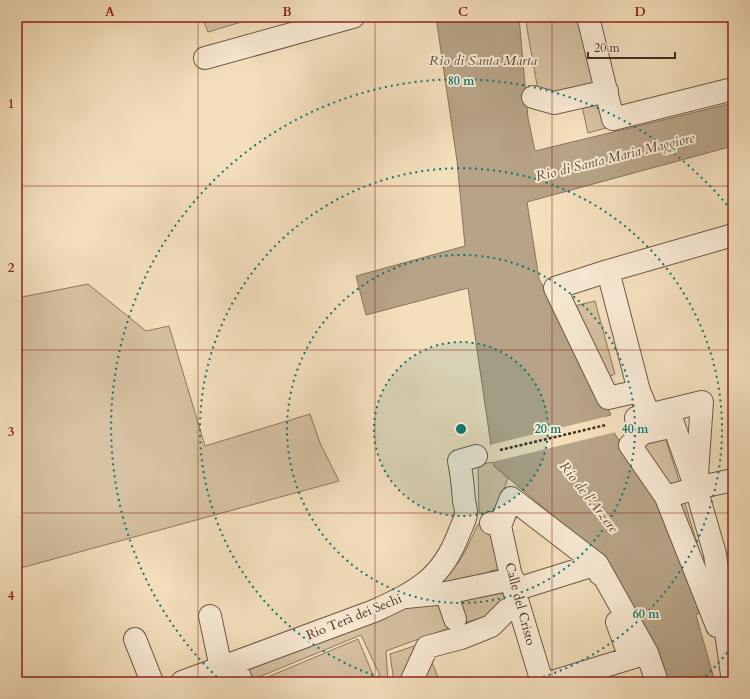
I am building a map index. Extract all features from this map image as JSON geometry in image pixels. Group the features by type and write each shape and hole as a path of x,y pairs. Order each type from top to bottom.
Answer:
{"street":[{"path":"205,58 353,17"},
{"path":"588,17 614,119 733,89"},
{"path":"534,97 554,103 607,91"},
{"path":"638,386 608,398 555,288 607,277 733,235"},
{"path":"607,277 638,386 655,423 696,488 715,554 733,682"},
{"path":"607,277 655,423"},
{"path":"696,488 702,402 655,423 630,444 666,497 691,560 723,610"},
{"name":"Rio Terà dei Sechi","path":"182,682 232,671 403,598 426,583 448,557 484,520 463,483 459,461 476,456"},
{"path":"666,497 696,488 733,480"},
{"path":"484,520 511,498 597,564 638,656 656,682"},
{"name":"Calle del Cristo","path":"484,520 513,584 542,682"},
{"path":"691,560 715,554"},
{"path":"403,598 513,584 597,564"},
{"path":"446,593 458,629"},
{"path":"411,682 427,646 458,629 491,626 507,610"},
{"path":"210,616 232,671"},
{"path":"135,639 152,682"},
{"path":"552,682 638,656"}],"path":[{"path":"476,456 655,423"}],"shaded area":[{"path":"202,17 258,17 208,32"},
{"path":"525,17 585,17 603,87 553,100 551,90 538,91"},
{"path":"605,96 613,126 588,133 581,102"},
{"path":"88,284 146,331 169,326 205,446 310,414 320,443 339,481 17,569 17,298"},
{"path":"595,301 615,374 604,378 570,307"},
{"path":"665,437 681,487 667,491 640,442"},
{"path":"494,462 494,466 508,478 493,519 479,513 478,465"},
{"path":"683,497 699,550 671,501"},
{"path":"478,524 488,528 500,569 490,571 491,574 433,590 458,563"},
{"path":"507,584 509,597 484,617 461,624 449,596"},
{"path":"440,597 449,628 386,651 388,682 383,682 361,635 259,677 261,682 247,682 242,671 421,599"},
{"path":"462,630 429,655 440,682 394,682 390,654"},
{"path":"358,639 376,682 265,682 263,679"}],"water":[{"path":"436,17 519,17 528,118 535,151 733,103 733,146 527,202 539,279 611,415 604,417 662,507 703,611 696,615 715,682 663,682 653,650 610,564 494,466 468,288 366,315 356,276 465,246 457,161"}],"pier":[{"path":"613,415 612,417 607,418 616,432 492,462 490,445"}],"water label":[{"name":"Rio di Santa Marta","path":"483,60"},
{"name":"Rio di Santa Maria Maggiore","path":"615,157"},
{"name":"Rio de l'Arzere","path":"589,497"}]}
